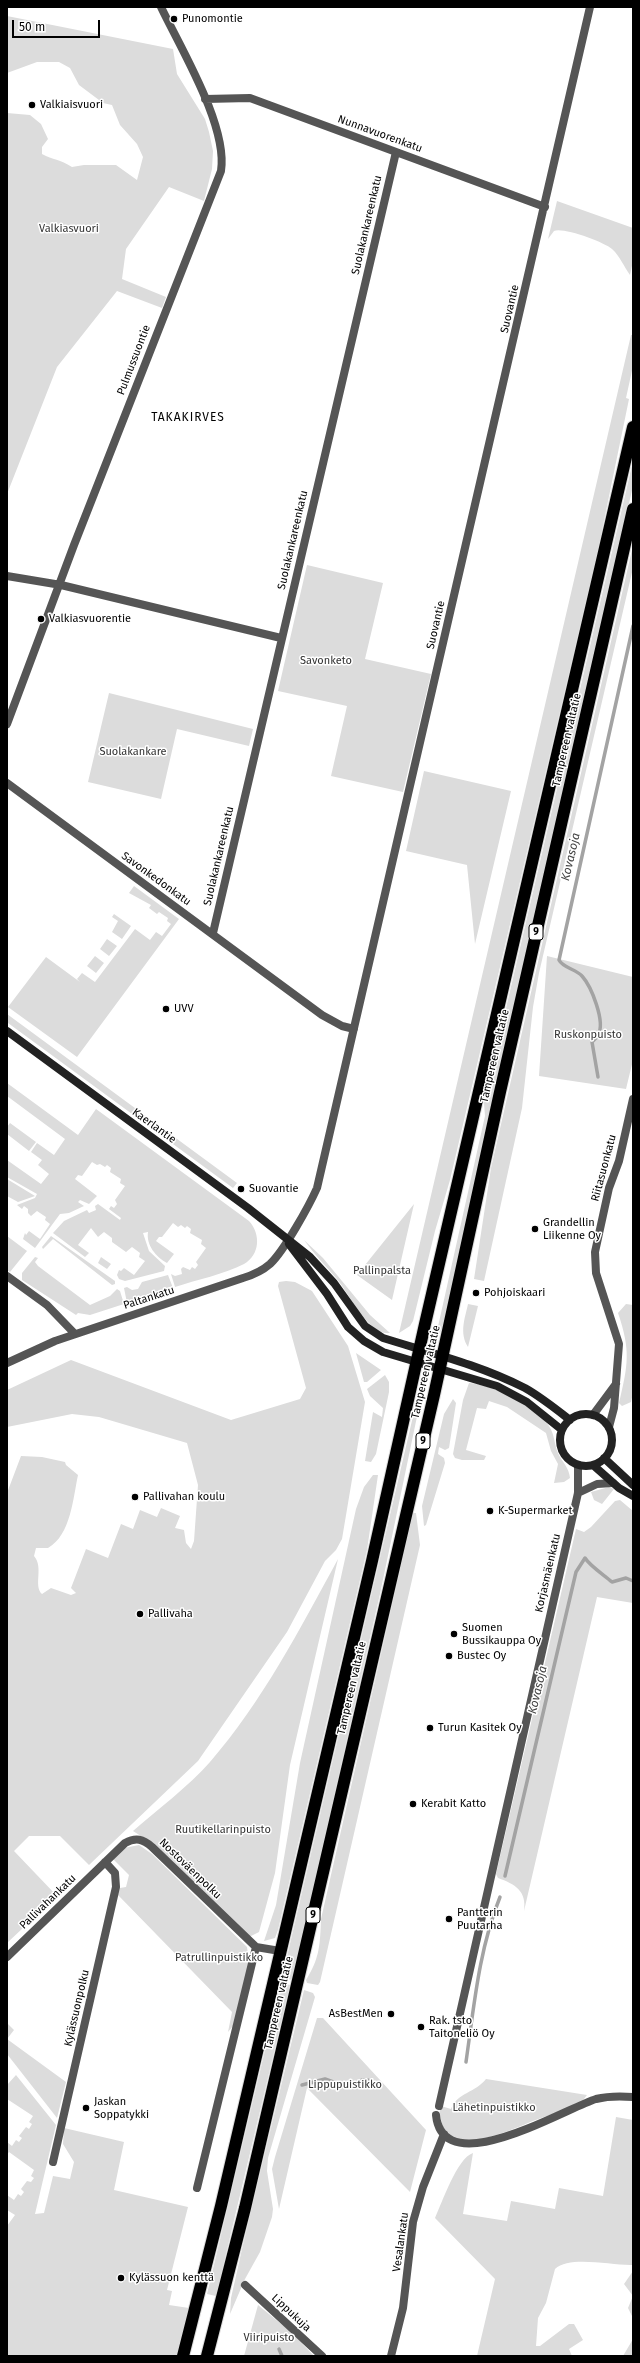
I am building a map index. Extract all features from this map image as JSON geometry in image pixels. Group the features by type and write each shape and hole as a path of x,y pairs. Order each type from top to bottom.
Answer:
{"highway":[{"name":"Tampereen valtatie","path":"183,2356 221,2206 372,1561 416,1362 633,427"},
{"name":"Tampereen valtatie","path":"207,2356 245,2208 443,1356 500,1092 633,509"}],"street":[{"name":"Pulmussuontie","path":"7,724 61,585 77,538 221,171 223,162 216,127 205,99 161,7"},
{"name":"Suovantie","path":"286,1240 317,1188 545,207 590,7"},
{"name":"Nunnavuorenkatu","path":"205,99 250,98 545,207"},
{"name":"Suolakankareenkatu","path":"213,933 396,152"},
{"path":"7,576 61,585 281,638"},
{"name":"Savonkedonkatu","path":"7,783 213,933 322,1015 342,1026 354,1029"},
{"name":"Kaerlantie","path":"7,1031 248,1208 286,1240 310,1257 324,1270 370,1331 383,1338 443,1356"},
{"name":"Riitasuonkatu","path":"609,1427 614,1408 619,1344 596,1273 595,1252 609,1188 619,1161 633,1099"},
{"name":"Kaerlantie","path":"286,1240 357,1336 383,1352 440,1368"},
{"name":"Paltankatu","path":"7,1363 75,1334 252,1275 271,1263 286,1240"},
{"path":"7,1276 47,1304 75,1334"},
{"path":"443,1356 475,1366 520,1386 539,1396 570,1420"},
{"path":"440,1368 479,1380 518,1397 562,1430"},
{"path":"593,1415 616,1383"},
{"path":"583,1414 593,1415 602,1419 609,1427 612,1443 604,1458 593,1465 578,1465 566,1457 562,1451 560,1444 562,1430 570,1420 583,1414"},
{"path":"604,1458 633,1485"},
{"name":"Korjasmäenkatu","path":"438,2106 578,1493 578,1465"},
{"path":"593,1465 613,1483 633,1496"},
{"path":"578,1493 597,1484 613,1483"},
{"name":"Nostoväenpolku","path":"105,1862 125,1843 134,1839 143,1840 256,1947"},
{"name":"Pallivahankatu","path":"7,1957 105,1862"},
{"name":"Kylässuonpolku","path":"52,2162 116,1887 115,1873 105,1862"},
{"path":"197,2188 256,1947"},
{"name":"Tampereen valtatie","path":"256,1947 280,1951"},
{"path":"436,2114 437,2121 444,2134 452,2140 465,2144 491,2142 598,2099 633,2095"},
{"name":"Vesalankatu","path":"391,2356 403,2308 413,2222 423,2187 444,2134"},
{"name":"Lippukuja","path":"246,2286 322,2356"}],"green space":[{"name":"Valkiasvuori","path":"7,16 173,49 177,74 205,119 213,151 212,169 204,201 169,187 126,249 122,279 166,297 162,308 117,291 57,367 7,494 7,113 30,115 41,124 48,139 42,147 42,154 64,162 72,167 84,165 116,165 137,180 143,157 137,144 120,125 112,105 103,103 79,85 70,68 59,62 37,62 7,73"},
{"path":"557,201 633,228 633,261 630,275 620,258 608,246 574,233 559,230 554,231 548,239"},
{"path":"631,335 633,335 633,366 626,398 629,399 599,545 450,1180 435,1231 413,1321 410,1326 399,1333"},
{"path":"633,461 633,486 486,1125 443,1327 437,1338 437,1331 485,1116 484,1103"},
{"path":"633,545 633,568 539,973 533,1007 522,1108 484,1281 474,1279 491,1168"},
{"name":"Savonketo","path":"307,565 383,583 365,659 431,674 403,792 331,776 347,706 278,691"},
{"name":"Suolakankare","path":"109,693 253,729 249,746 177,729 161,799 88,782"},
{"path":"424,771 511,791 475,944 467,865 406,851"},
{"path":"134,886 179,919 77,1057 8,1007 46,957 80,982 77,979 82,973 95,982 135,929 150,940 156,932 162,936 171,924 167,921 168,918 159,912 157,914 149,908 151,905 129,893"},
{"path":"114,914 131,926 122,939 112,932 118,921 112,917"},
{"path":"107,939 117,946 109,956 100,949"},
{"path":"95,956 104,963 96,973 87,966"},
{"name":"Ruskonpuisto","path":"547,956 633,977 633,1060 626,1089 539,1076"},
{"path":"7,1014 237,1183 233,1188 8,1023"},
{"path":"7,1083 78,1135 96,1109 249,1221 256,1232 257,1238 256,1250 253,1255 244,1264 236,1268 175,1287 171,1274 175,1276 182,1274 181,1269 183,1267 190,1270 192,1267 195,1269 198,1265 196,1262 206,1248 201,1244 202,1240 190,1233 191,1229 187,1226 185,1228 181,1225 178,1227 173,1223 162,1237 159,1237 156,1241 174,1254 167,1263 156,1254 150,1246 148,1232 143,1233 149,1251 165,1266 164,1271 125,1281 119,1279 117,1275 119,1270 121,1271 124,1268 134,1275 145,1261 139,1257 140,1253 132,1247 126,1252 112,1242 112,1238 104,1232 98,1237 91,1228 78,1245 89,1253 85,1257 53,1233 64,1221 87,1210 89,1213 96,1210 95,1206 98,1204 120,1220 121,1218 109,1209 111,1206 114,1208 117,1204 115,1200 125,1186 120,1183 121,1179 110,1172 111,1168 107,1165 105,1167 92,1162 82,1176 78,1175 75,1179 97,1196 89,1204 80,1200 78,1202 84,1206 69,1213 60,1214 35,1248 23,1239 25,1233 26,1235 29,1231 40,1239 50,1224 45,1220 46,1217 37,1211 31,1216 28,1213 28,1209 24,1206 22,1209 17,1205 35,1198 37,1194 7,1177 7,1160 41,1184 49,1174 38,1165 42,1160 31,1152 37,1143 54,1155 65,1139 7,1096"},
{"path":"10,1123 36,1142 29,1151 7,1134 7,1127"},
{"path":"7,1179 35,1196 18,1202 7,1196"},
{"name":"Pallinpalsta","path":"414,1204 392,1300 357,1275"},
{"path":"7,1236 27,1251 10,1272 7,1270"},
{"path":"51,1236 115,1281 115,1284 112,1285 53,1239 43,1249 42,1247"},
{"path":"304,1240 323,1258 370,1315 390,1333 382,1332 374,1328 366,1320 341,1284"},
{"path":"35,1257 38,1258 35,1262 38,1266 90,1305 110,1296 117,1289 120,1291 124,1304 90,1315 78,1313 76,1315 22,1280 22,1273"},
{"path":"101,1257 111,1264 107,1269 98,1263"},
{"path":"168,1275 173,1288 127,1303 124,1288 127,1287 132,1290 138,1289 142,1282"},
{"path":"279,1282 295,1282 312,1291 348,1346 365,1402 342,1539 336,1550 325,1561 287,1632 198,1761 89,1865 60,1836 29,1836 14,1851 57,1896 7,1943 7,1493 21,1456 42,1457 65,1462 66,1465 78,1475 70,1515 62,1534 56,1542 48,1548 36,1548 34,1556 37,1560 39,1571 39,1591 42,1594 51,1588 71,1595 76,1593 71,1588 86,1549 108,1558 121,1524 133,1529 140,1510 157,1517 161,1508 180,1516 175,1528 184,1530 186,1543 191,1549 194,1541 198,1485 187,1443 99,1417 72,1414 7,1427 7,1390 71,1360 231,1420 300,1399 306,1388 278,1286"},
{"path":"468,1304 478,1306 468,1347 465,1342 463,1331"},
{"path":"626,1304 633,1305 633,1393 631,1402 622,1406 619,1403 627,1358 625,1338 618,1313"},
{"path":"356,1353 381,1370 367,1382 364,1382"},
{"path":"385,1375 389,1382 389,1392 376,1454 371,1462 365,1461 373,1412 382,1417 383,1408 370,1396 367,1389"},
{"path":"421,1382 424,1383 380,1594 292,1980 282,1978"},
{"path":"469,1383 490,1388 513,1397 543,1418 551,1429 558,1453 567,1468 570,1478 564,1482 554,1483 558,1464 551,1451 546,1433 507,1407 489,1401 486,1409 477,1408 466,1450 486,1456 484,1460 462,1460 455,1458 453,1454 463,1400"},
{"path":"453,1399 456,1403 449,1448 445,1450 439,1447 438,1454 444,1458 445,1463 426,1525 424,1526 422,1506 444,1414"},
{"path":"373,1475 378,1475 367,1550 278,1930 275,1938 264,1941 276,1905 300,1763 356,1509 364,1487"},
{"path":"609,1487 614,1489 602,1504 594,1500 591,1492"},
{"path":"620,1500 633,1511 633,1603 597,1597 524,1911 524,1898 522,1893 510,1883 498,1878 496,1874 576,1529 584,1532 591,1527 615,1501"},
{"path":"413,1513 416,1513 420,1545 320,1982 318,1985 307,1983 306,1980 317,1958 321,1919"},
{"name":"Ruutikellarinpuisto","path":"338,1559 290,1765 275,1873 259,1932 249,1937 144,1838 133,1831 173,1798 202,1771 229,1739 247,1715 279,1664"},
{"name":"Patrullinpuistikko","path":"139,1845 152,1854 247,1947 249,1962 233,2026 228,2032 232,2012 118,1895 120,1888 126,1887 129,1875 113,1859 124,1848"},
{"path":"281,1983 290,1985 216,2296 207,2294"},
{"path":"304,1990 313,1993 315,1997 268,2158 267,2171 273,2209 272,2217 260,2252 245,2279 230,2314 231,2298 242,2249"},
{"name":"Lippupuistikko","path":"317,2018 323,2018 426,2130 410,2192 307,2088 279,2209 272,2169"},
{"path":"7,2023 14,2030 7,2039"},
{"path":"7,2039 66,2082 57,2118 7,2054"},
{"path":"16,2075 56,2125 35,2214 44,2213 53,2176 70,2179 74,2162 63,2144 64,2128 124,2142 114,2190 188,2207 167,2290 172,2291 169,2305 189,2308 177,2356 7,2356 7,2226 15,2215 7,2210 7,2195 14,2200 18,2194 21,2196 24,2192 21,2189 27,2181 31,2182 34,2178 31,2176 34,2170 9,2152 7,2155 7,2142 12,2146 16,2140 19,2142 22,2138 19,2136 26,2127 29,2129 32,2124 29,2122 33,2116 7,2099 7,2085"},
{"name":"Lähetinpuistikko","path":"486,2079 587,2095 583,2100 570,2107 512,2130 484,2138 470,2140 458,2139 448,2134 442,2124 440,2113 441,2106 451,2109 458,2099 482,2084"},
{"path":"616,2117 633,2120 633,2265 581,2262 562,2265 555,2269 546,2303 538,2318 536,2346 540,2346 569,2324 574,2324 583,2340 569,2349 572,2356 477,2356 495,2279 435,2218 461,2163 473,2153 463,2214 507,2221 511,2201 555,2209 559,2188 603,2196"},
{"path":"633,2271 633,2296 624,2284"},
{"path":"633,2296 633,2318 628,2308"},
{"name":"Viiripuisto","path":"258,2305 291,2332 314,2356 244,2356"},
{"path":"633,2339 633,2356 623,2356"}],"waterway":[{"name":"Kovasoja","path":"598,1077 592,1042 597,1037 600,1029 599,1013 586,981 582,976 563,965 559,960 633,626"},
{"name":"Kovasoja","path":"505,1876 576,1572 585,1558 612,1582 626,1578 633,1581"},
{"path":"466,2062 482,1957 500,1897"},
{"path":"302,2085 325,2079 347,2087 362,2080 368,2080"},
{"path":"279,2349 282,2356"}],"place":[{"name":"Punomontie","path":"174,19"},
{"name":"Valkiaisvuori","path":"32,105"},
{"name":"Valkiasvuorentie","path":"41,619"},
{"name":"UVV","path":"166,1009"},
{"name":"Suovantie","path":"241,1189"},
{"name":"Grandellin Liikenne Oy","path":"535,1229"},
{"name":"Pohjoiskaari","path":"476,1293"},
{"name":"Pallivahan koulu","path":"135,1497"},
{"name":"K-Supermarket","path":"490,1511"},
{"name":"Pallivaha","path":"140,1614"},
{"name":"Suomen Bussikauppa Oy","path":"454,1634"},
{"name":"Bustec Oy","path":"449,1656"},
{"name":"Turun Kasitek Oy","path":"430,1728"},
{"name":"Kerabit Katto","path":"413,1804"},
{"name":"Pantterin Puutarha","path":"449,1919"},
{"name":"AsBestMen","path":"391,2014"},
{"name":"Rak. tsto Taitoneliö Oy","path":"421,2027"},
{"name":"Jaskan Soppatykki","path":"86,2108"},
{"name":"Kylässuon kenttä","path":"121,2278"}],"district":[{"name":"TAKAKIRVES","path":"188,418"}]}
